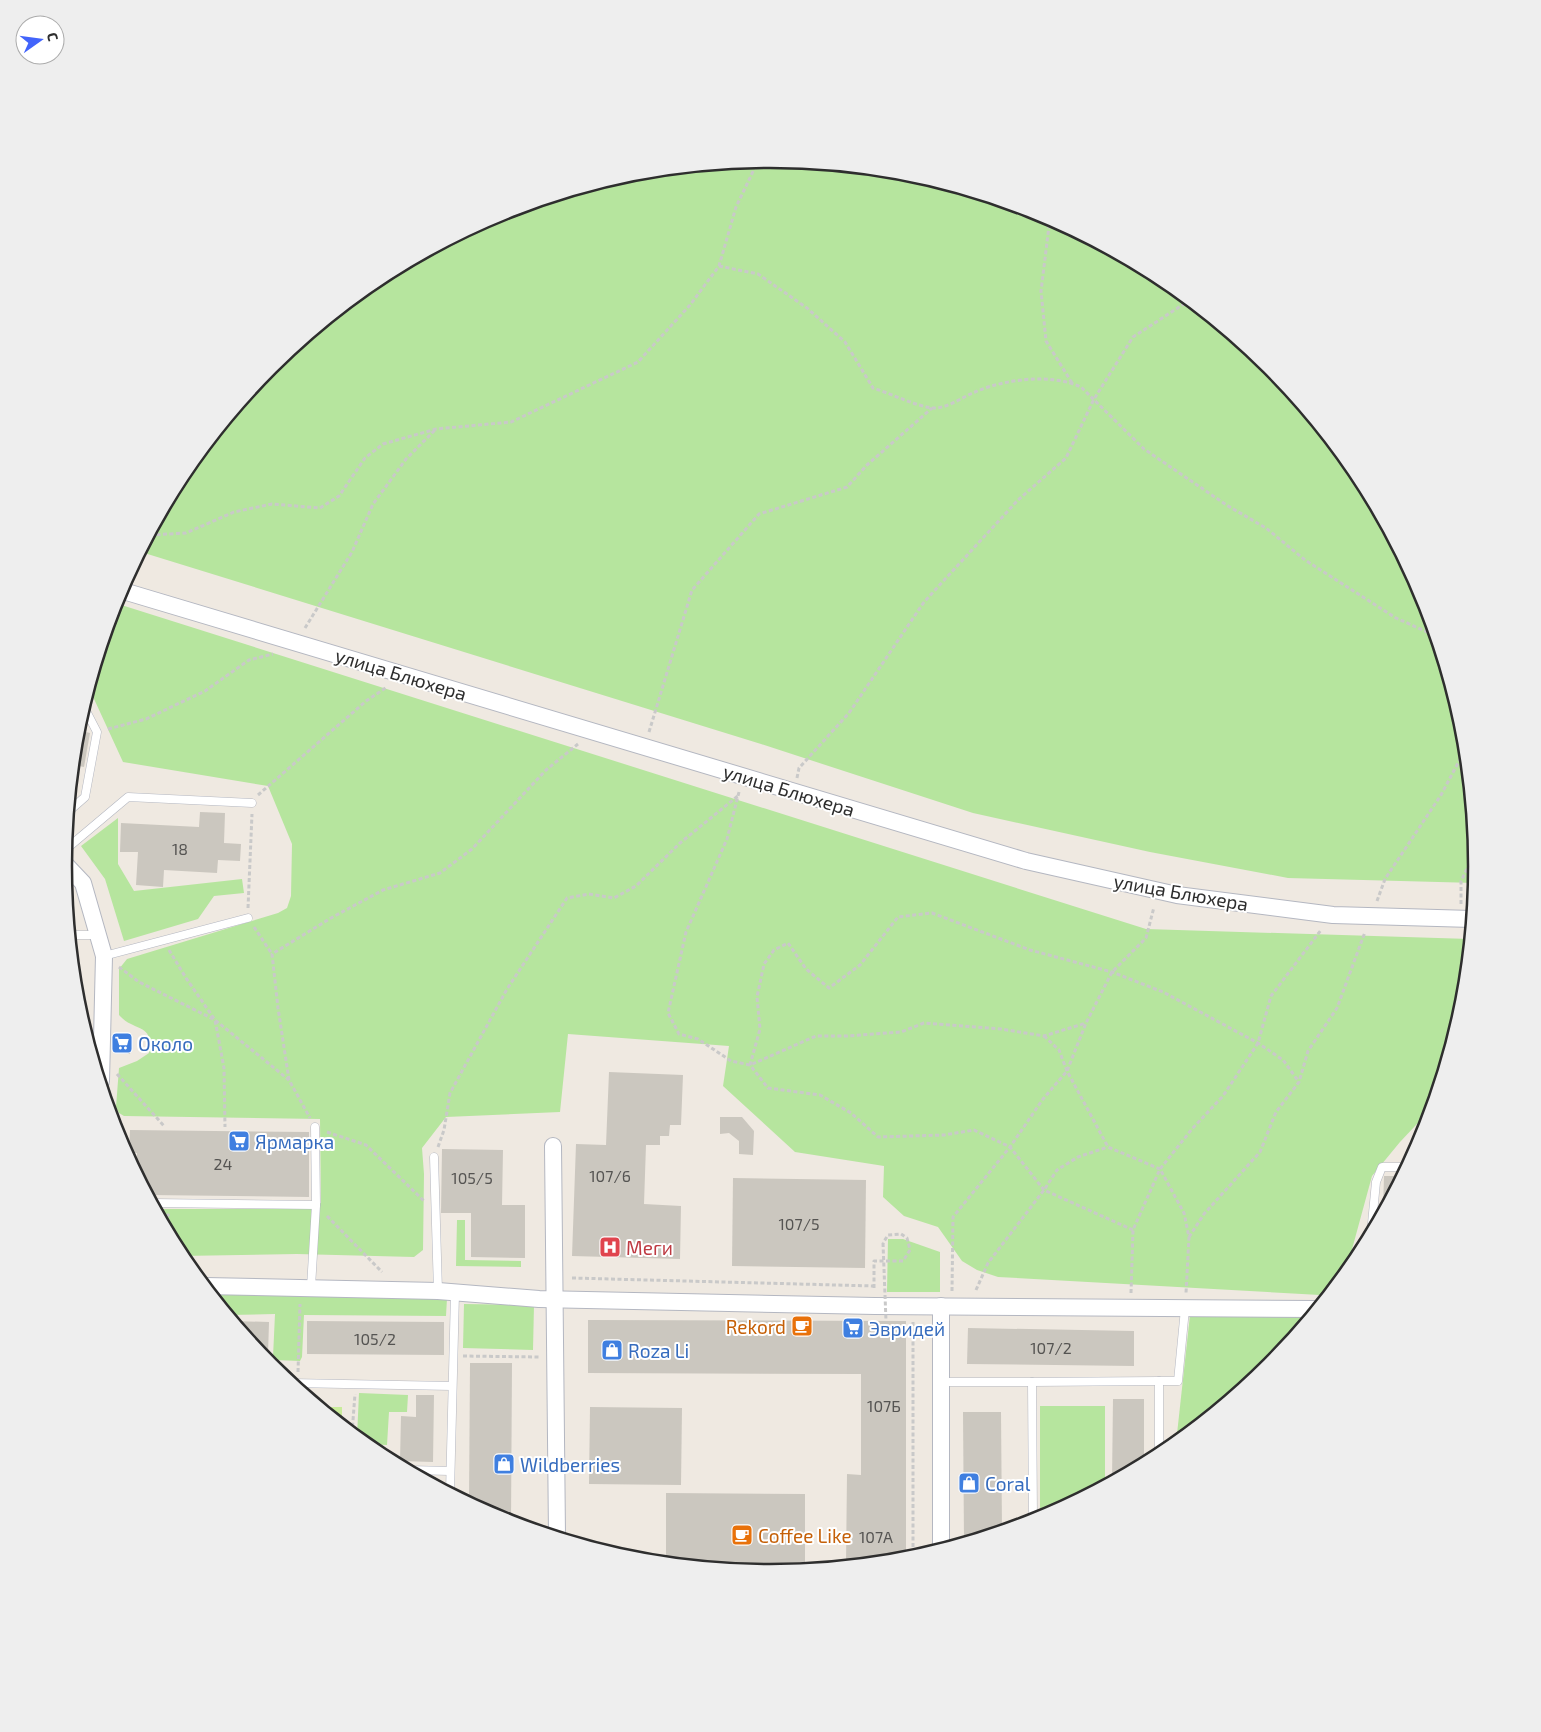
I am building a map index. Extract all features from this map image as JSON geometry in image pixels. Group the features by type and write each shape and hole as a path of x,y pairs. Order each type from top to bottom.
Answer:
{"street":[{"name":"улица Блюхера","path":"129,593 1026,861 1177,895 1333,915 1466,918"},
{"path":"72,872 83,883 104,956 100,1060"},
{"path":"554,1146 557,1530"},
{"path":"213,1286 438,1291 555,1299 874,1306 1309,1309"},
{"path":"941,1542 942,1382 954,1306"}],"lane":[{"path":"75,805 85,797 97,732 89,717"},
{"path":"73,843 128,797 252,803"},
{"path":"104,956 248,918"},
{"path":"76,935 98,935"},
{"path":"306,1287 316,1205 315,1128"},
{"path":"434,1157 438,1291"},
{"path":"1372,1219 1376,1182 1382,1168 1400,1167"},
{"path":"159,1203 316,1205"},
{"path":"450,1486 455,1293"},
{"path":"942,1382 1178,1381 1185,1309"},
{"path":"1159,1381 1159,1445"},
{"path":"1032,1382 1033,1513"},
{"path":"302,1383 452,1386"},
{"path":"422,1470 450,1471"}],"path":[{"path":"156,535 186,533 234,512 272,504 320,508 339,496 365,458 383,444 436,429 511,422 638,362 690,305 719,266 736,207 754,168"},
{"path":"1049,226 1041,291 1046,341 1072,383"},
{"path":"719,266 758,274 807,308 845,342 873,388 933,408 946,406 998,383 1044,380 1072,383 1081,387 1144,449 1228,506 1266,528 1305,560 1396,618 1427,632"},
{"path":"799,768 849,713 924,602 1018,500 1066,458 1094,399 1133,337 1184,304"},
{"path":"654,714 692,590 759,514 847,487 867,465 933,408"},
{"path":"97,732 146,719 205,691 250,660 292,649 352,552 373,504 406,459 436,429"},
{"path":"315,1128 289,1080 272,954 248,918 252,803 262,790 366,701 388,686"},
{"path":"272,954 331,918 383,890 440,873 472,849 546,770 584,739"},
{"path":"1189,1237 1204,1214 1260,1152 1276,1112 1299,1082 1308,1051 1337,1008 1385,879 1441,795 1460,759"},
{"path":"741,787 726,839 686,932 668,1013 679,1034 698,1039 731,1060 750,1065 768,1088 820,1095 851,1113 878,1137 944,1135 974,1130 1010,1147 1044,1190 1133,1230"},
{"path":"434,1157 444,1130 450,1093 507,989 567,898 589,894 614,898 636,886 680,843 739,795"},
{"path":"1466,918 1461,881 1468,867"},
{"path":"954,1306 953,1217 1010,1147 1043,1099 1067,1071 1086,1022 1112,972 1146,938 1154,907"},
{"path":"750,1065 760,1029 757,997 764,964 774,950 788,943 806,969 829,988 860,965 898,917 932,914 1030,950 1112,972 1163,992 1258,1043 1283,1060 1299,1082"},
{"path":"1130,1309 1133,1230 1160,1169 1192,1129 1223,1096 1258,1043 1271,996 1326,924"},
{"path":"164,940 186,978 215,1020 224,1068 225,1127"},
{"path":"104,956 139,982 215,1020 289,1080"},
{"path":"750,1065 816,1036 901,1032 924,1023 1002,1029 1044,1036 1086,1022"},
{"path":"1044,1036 1059,1050 1067,1071 1108,1147 1160,1169 1184,1213 1189,1237 1185,1309"},
{"path":"104,1072 165,1127"},
{"path":"329,1132 366,1145 436,1213"},
{"path":"954,1306 988,1264 1057,1170 1078,1157 1108,1147"},
{"path":"316,1205 382,1272"},
{"path":"874,1306 874,1262 903,1261 910,1250 907,1238 902,1234 888,1235 883,1243 886,1321"},
{"path":"572,1278 874,1286"},
{"path":"295,1377 306,1287"},
{"path":"910,1316 912,1321 913,1550"},
{"path":"453,1356 539,1357"},
{"path":"353,1425 356,1384"}],"green space":[{"path":"725,169 816,169 907,181 995,205 1038,221 1120,262 1195,312 1231,341 1264,372 1324,441 1351,478 1397,557 1415,599 1445,685 1463,775 1467,820 1468,883 1288,878 1150,852 973,813 761,744 146,554 190,478 217,441 277,372 310,341 346,312 383,286 462,240 503,221 546,205 634,181 679,174"},
{"path":"124,606 1146,929 1465,939 1463,957 1445,1047 1419,1122 1372,1176 1351,1255 1320,1295 998,1277 977,1270 962,1261 938,1227 904,1216 883,1197 884,1166 795,1152 723,1086 729,1046 568,1034 560,1112 446,1117 422,1148 424,1174 423,1250 414,1257 297,1254 191,1256 163,1209 304,1209 321,1203 320,1119 124,1116 119,1113 116,1106 119,1068 137,1061 149,1053 150,1043 146,1032 125,1021 119,1015 119,969 127,959 278,913 287,908 291,896 292,844 268,786 123,762 93,697"},
{"path":"118,818 118,864 134,891 242,879 244,893 214,896 198,919 124,941 105,879 81,846"},
{"path":"457,1220 465,1220 465,1260 521,1261 521,1267 456,1266"},
{"path":"888,1239 903,1239 940,1252 940,1292 887,1292"},
{"path":"218,1292 447,1298 446,1316 304,1315 302,1357 300,1361 277,1360 273,1356 275,1314 237,1315"},
{"path":"464,1304 534,1305 533,1350 463,1348"},
{"path":"1305,1314 1264,1360 1231,1391 1177,1433 1190,1315"},
{"path":"359,1393 408,1395 407,1412 389,1412 387,1445 381,1445 357,1428"},
{"path":"1040,1406 1105,1406 1105,1478 1040,1510"},
{"path":"330,1407 342,1407 342,1417"}],"building":[{"path":"86,732 90,733 84,767 80,766"},
{"path":"200,812 225,813 224,843 241,844 240,861 218,860 217,873 164,870 163,887 136,885 138,852 120,852 121,823 199,827"},
{"path":"117,1034 131,1035 130,1054 116,1053"},
{"path":"609,1072 683,1075 681,1125 670,1125 669,1136 660,1136 660,1145 646,1145 644,1204 681,1206 680,1259 572,1256 576,1144 606,1145"},
{"path":"720,1117 742,1117 754,1131 753,1155 739,1154 739,1141 729,1133 720,1134"},
{"path":"130,1130 309,1132 309,1197 155,1195 144,1175 137,1159 137,1153 135,1153 130,1141"},
{"path":"442,1149 503,1150 502,1205 525,1205 525,1258 471,1257 471,1213 441,1213"},
{"path":"1384,1176 1396,1176 1383,1200"},
{"path":"733,1178 866,1180 865,1268 732,1266"},
{"path":"588,1320 906,1321 906,1551 846,1560 847,1474 861,1475 861,1374 588,1373"},
{"path":"242,1321 269,1322 268,1350"},
{"path":"307,1321 444,1322 444,1355 307,1354"},
{"path":"968,1328 1134,1331 1134,1366 967,1364"},
{"path":"470,1363 512,1363 511,1514 469,1495"},
{"path":"416,1395 434,1395 433,1462 407,1461 400,1457 401,1416 416,1417"},
{"path":"1113,1399 1144,1399 1144,1455 1112,1474"},
{"path":"590,1407 682,1408 681,1485 589,1484"},
{"path":"963,1412 1001,1412 1002,1524 964,1536"},
{"path":"666,1493 805,1494 805,1563 725,1563 666,1556"}],"place":[{"name":"Около","path":"122,1043"},
{"name":"Ярмарка","path":"239,1141"},
{"name":"Меги","path":"610,1247"},
{"name":"Rekord","path":"802,1326"},
{"name":"Эвридей","path":"853,1328"},
{"name":"Roza Li","path":"612,1350"},
{"name":"Wildberries","path":"504,1464"},
{"name":"Coral","path":"969,1483"},
{"name":"Coffee Like","path":"742,1535"}]}
